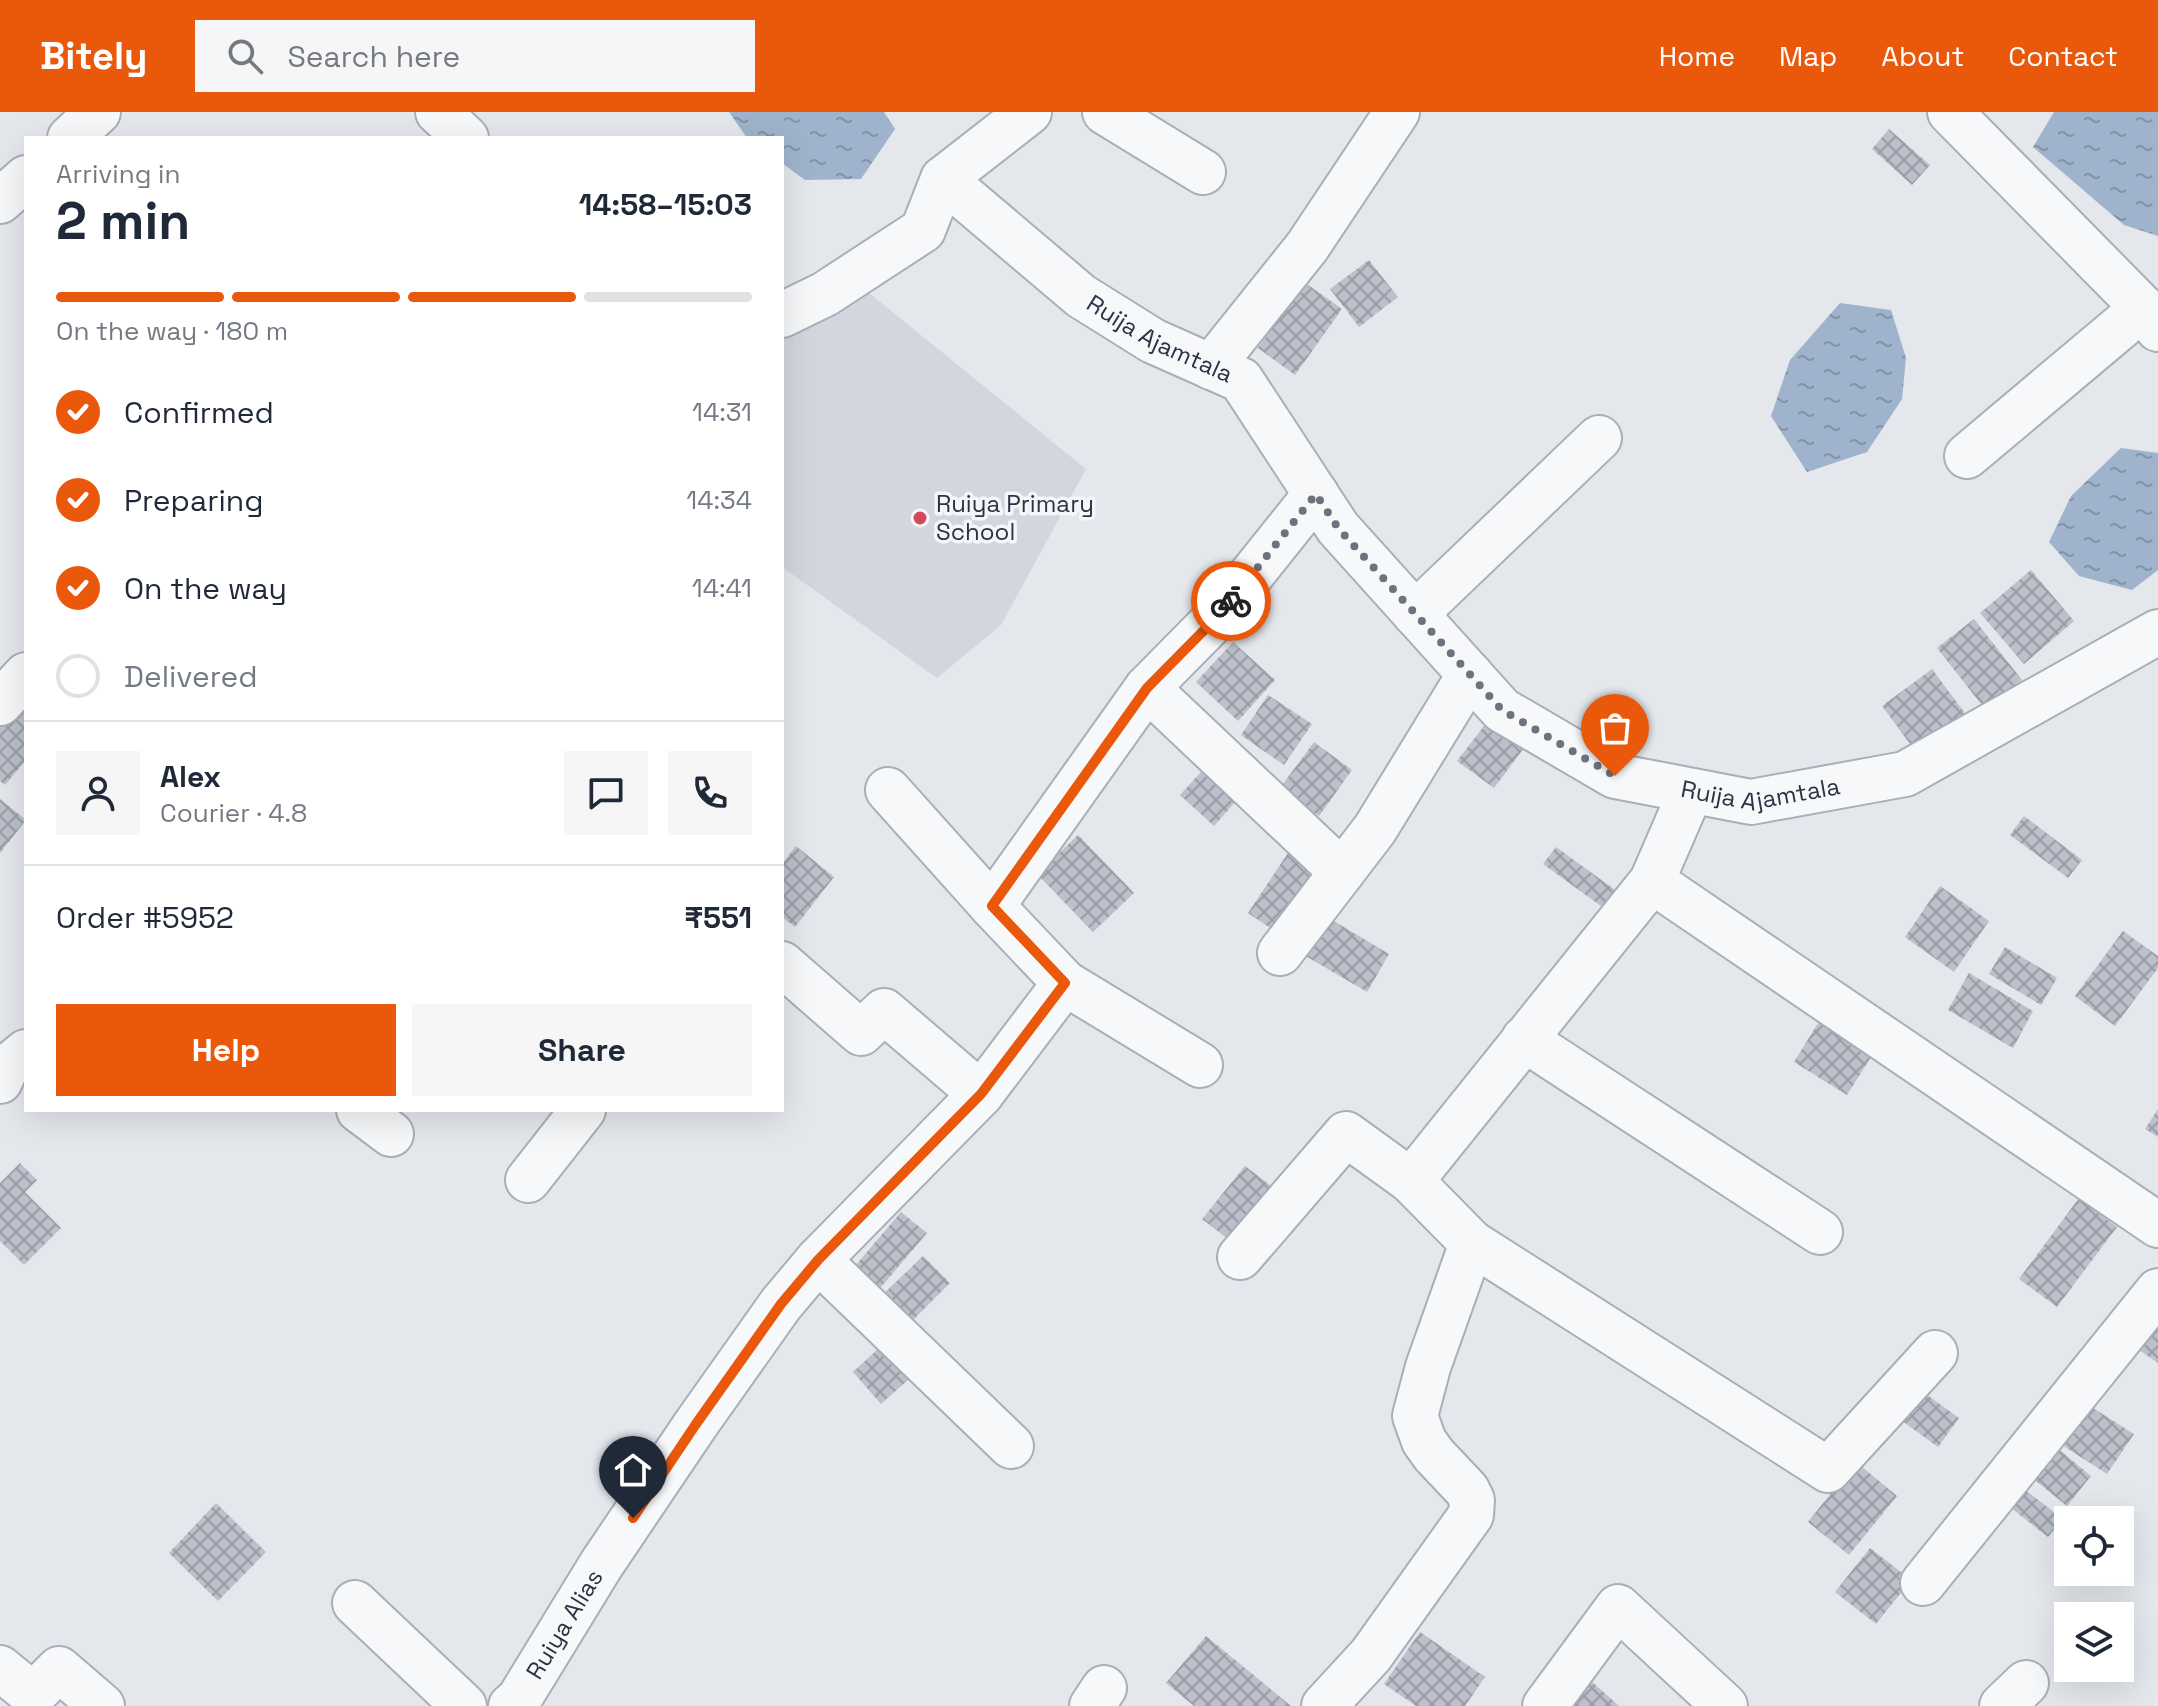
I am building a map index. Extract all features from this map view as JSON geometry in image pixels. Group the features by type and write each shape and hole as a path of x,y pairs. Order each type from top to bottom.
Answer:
{"street":[{"path":"72,136 98,112"},
{"path":"438,112 464,136"},
{"path":"784,314 825,294 923,230 943,179 1029,112"},
{"path":"1105,112 1203,172"},
{"path":"1211,367 1307,247 1397,112"},
{"path":"1950,112 2151,319 1967,456"},
{"name":"Ruija Ajamtala","path":"943,179 1081,296 1153,341 1241,380 1338,528 1502,710 1615,776 1751,802 1905,774 2158,632"},
{"path":"0,201 24,180"},
{"path":"1415,614 1599,438"},
{"path":"992,906 1147,688 1220,614 1316,494"},
{"path":"1280,953 1375,829 1470,674"},
{"path":"0,703 24,677"},
{"path":"1147,688 1342,872"},
{"path":"888,790 1065,983 1200,1065"},
{"path":"1411,1181 1652,881 1691,791"},
{"path":"1652,881 2158,1225"},
{"path":"784,966 861,1033 884,1011 981,1094"},
{"name":"Ruiya Alias","path":"511,1706 519,1699 601,1565 781,1304 818,1260 981,1094 1065,983"},
{"path":"1524,1039 1820,1232"},
{"path":"0,1081 6,1068 24,1054"},
{"path":"528,1180 581,1112"},
{"path":"1240,1257 1346,1134 1411,1181 1472,1243 1828,1470 1935,1353"},
{"path":"1324,1706 1371,1655 1471,1515 1472,1500 1467,1490 1424,1441 1415,1416 1428,1367 1472,1243"},
{"path":"818,1260 1011,1446"},
{"path":"1923,1583 2158,1291"},
{"path":"355,1603 464,1706"},
{"path":"1545,1706 1618,1607 1725,1706"},
{"path":"0,1668 33,1695 59,1669 102,1706"}],"shaded area":[{"name":"Ruiya Primary School","path":"869,293 1086,469 1001,625 937,678 784,568 784,333"}],"water":[{"path":"729,112 884,112 895,129 861,179 805,180 784,164 784,136 746,136"},
{"path":"2054,112 2158,112 2158,236 2124,225 2033,147"},
{"path":"1840,303 1891,310 1906,358 1902,399 1867,452 1807,472 1771,416 1790,360"},
{"path":"2121,448 2158,453 2158,570 2132,590 2079,576 2049,542 2071,496"}],"building":[{"path":"1889,129 1930,165 1912,185 1872,149"},
{"path":"1369,260 1398,297 1359,327 1330,289"},
{"path":"1304,282 1342,309 1295,375 1258,348"},
{"path":"2031,570 2074,621 2024,664 1980,613"},
{"path":"1974,619 2022,680 1985,709 1937,648"},
{"path":"1233,642 1275,680 1238,721 1196,682"},
{"path":"1932,669 1970,720 1919,756 1882,706"},
{"path":"1268,695 1312,724 1284,765 1241,735"},
{"path":"10,701 24,712 24,762 5,785 0,781 0,713"},
{"path":"1494,713 1530,740 1494,788 1457,761"},
{"path":"1314,742 1352,770 1319,816 1280,788"},
{"path":"1210,762 1243,793 1214,826 1180,795"},
{"path":"0,799 24,818 24,823 0,853"},
{"path":"2024,816 2082,860 2068,878 2010,835"},
{"path":"1078,835 1134,893 1093,932 1037,874"},
{"path":"796,846 834,877 795,927 784,919 784,861"},
{"path":"1292,847 1323,868 1279,934 1248,913"},
{"path":"1556,847 1618,892 1605,909 1543,864"},
{"path":"1940,886 1989,921 1954,972 1905,937"},
{"path":"1327,917 1389,954 1367,992 1304,955"},
{"path":"2123,931 2158,956 2158,968 2115,1026 2075,996"},
{"path":"2005,947 2057,978 2041,1005 1989,974"},
{"path":"1969,973 2033,1011 2013,1048 1948,1010"},
{"path":"1820,1020 1873,1054 1847,1095 1794,1062"},
{"path":"2158,1109 2158,1137 2145,1129"},
{"path":"20,1163 37,1180 25,1192 61,1228 24,1265 0,1241 0,1183"},
{"path":"1245,1166 1275,1189 1232,1242 1202,1219"},
{"path":"2079,1198 2117,1227 2057,1307 2019,1279"},
{"path":"901,1212 927,1233 876,1293 850,1272"},
{"path":"923,1256 950,1283 905,1328 877,1300"},
{"path":"2158,1322 2158,1363 2139,1350"},
{"path":"892,1336 921,1368 881,1404 853,1372"},
{"path":"1919,1389 1959,1418 1938,1447 1898,1418"},
{"path":"2085,1403 2134,1434 2107,1474 2059,1443"},
{"path":"2056,1447 2091,1476 2067,1506 2031,1477"},
{"path":"1856,1462 1897,1496 1849,1555 1808,1522"},
{"path":"2025,1490 2054,1512 2054,1530 2048,1537 2011,1508"},
{"path":"216,1503 266,1552 218,1601 169,1553"},
{"path":"1870,1548 1911,1580 1876,1624 1835,1592"},
{"path":"1420,1632 1485,1677 1465,1706 1416,1706 1384,1684"},
{"path":"1206,1636 1291,1706 1194,1706 1166,1683"},
{"path":"1581,1672 1619,1706 1550,1706"}],"way so far":[{"path":"1231,601 1316,494 1338,528 1502,710 1615,776"}],"place":[{"name":"Ruiya Primary School","path":"920,518"}],"route":[{"path":"633,1518 781,1304 818,1260 981,1094 1065,983 992,906 1147,688 1231,601"}]}
